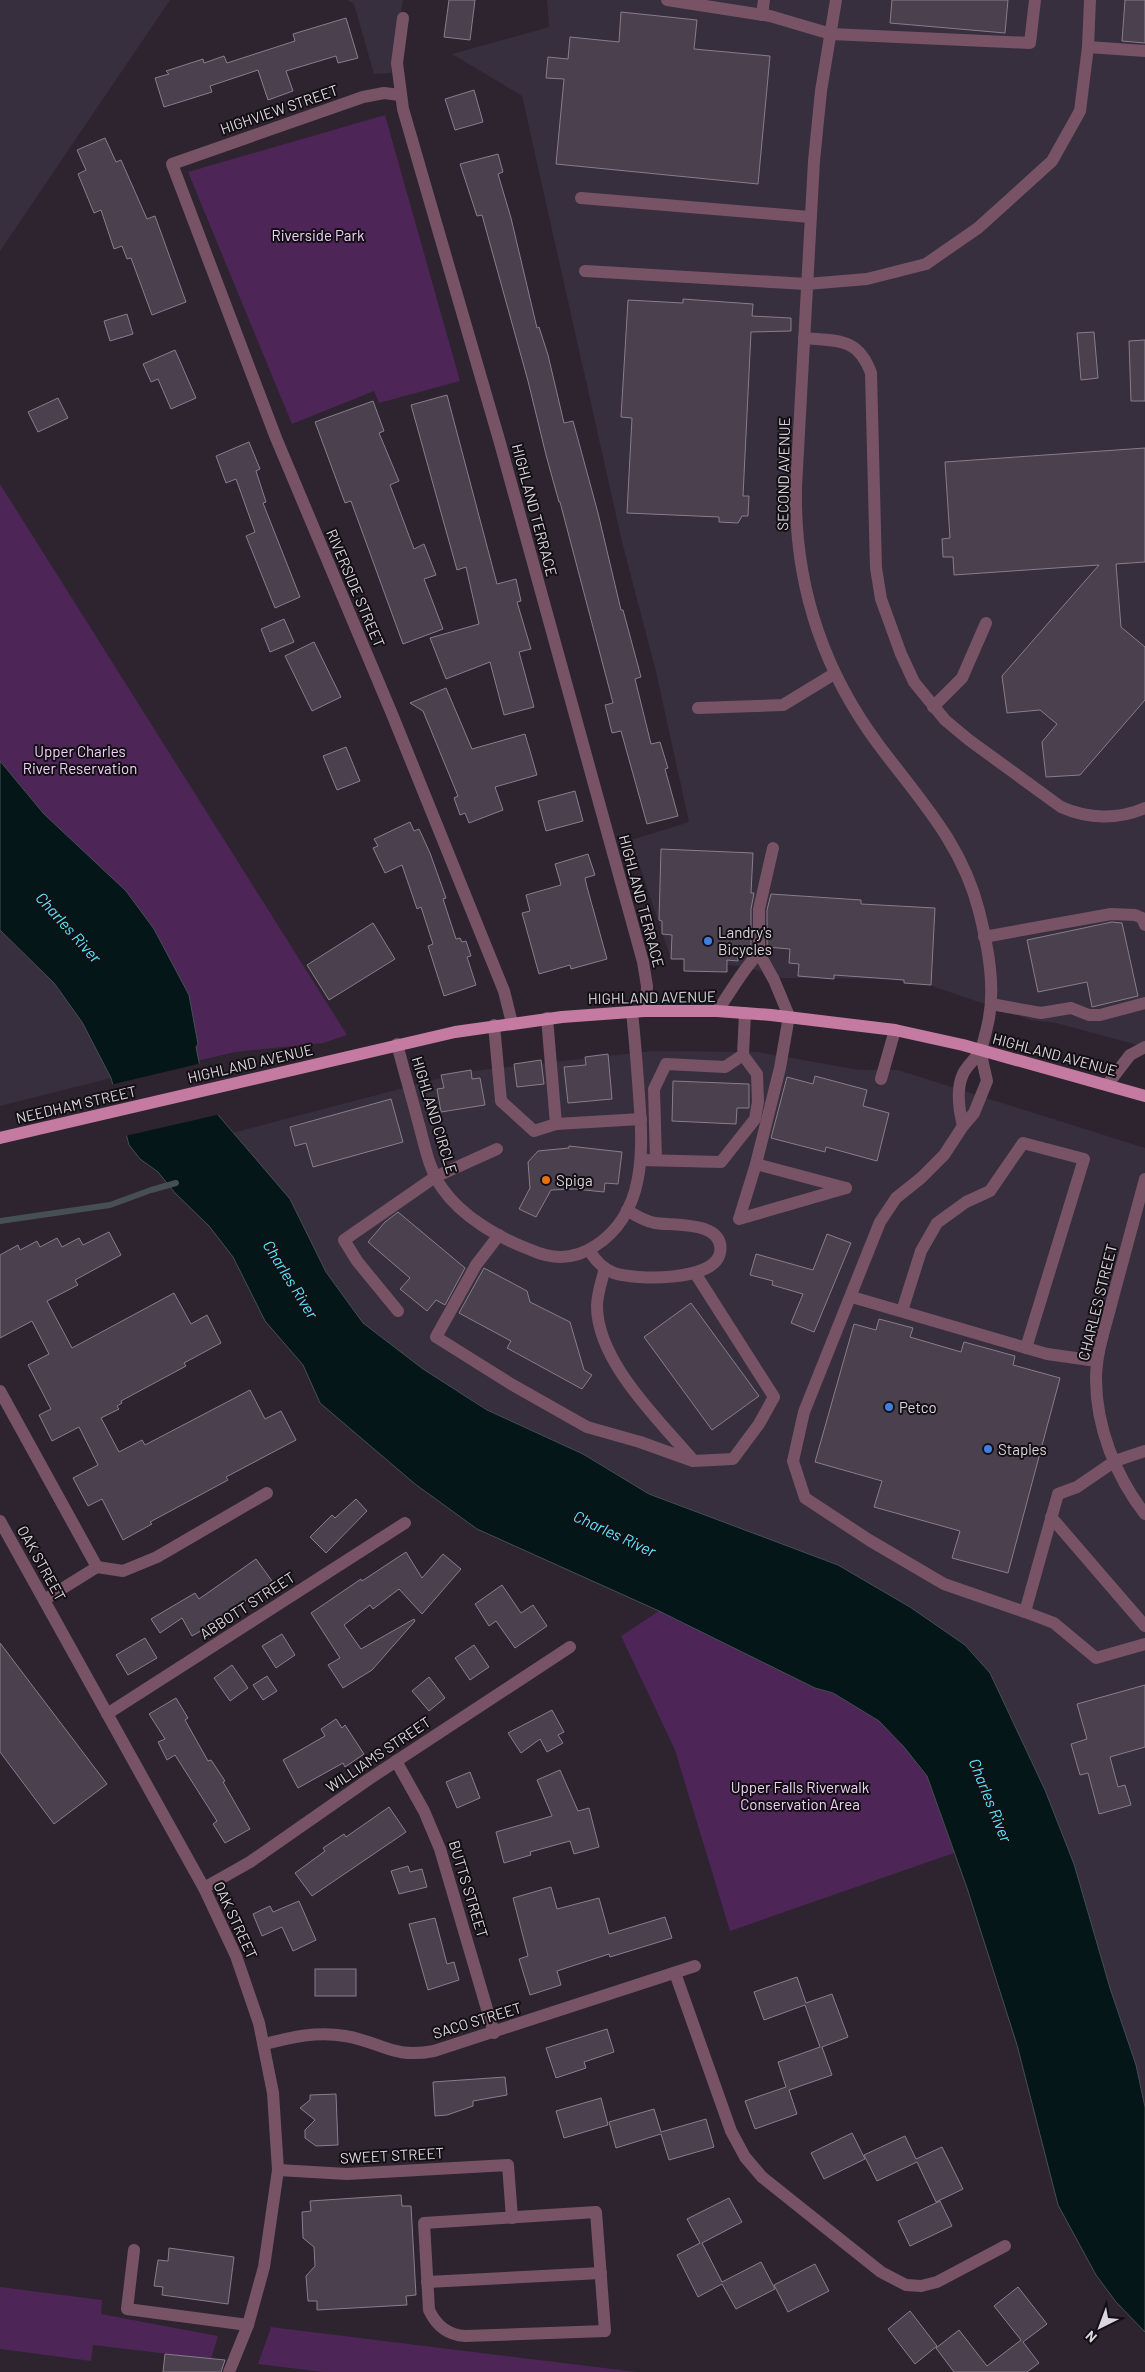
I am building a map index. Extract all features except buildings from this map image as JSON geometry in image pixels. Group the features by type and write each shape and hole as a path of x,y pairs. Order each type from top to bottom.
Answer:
{"main road":[{"name":"HIGHLAND AVENUE","path":"159,1101 397,1044 494,1025 547,1018 632,1012 716,1011 789,1016 895,1030 980,1050 1145,1096"},
{"name":"NEEDHAM STREET","path":"0,1138 159,1101"}],"street":[{"path":"667,0 762,15 831,34 1030,44 1035,0"},
{"path":"762,15 764,0"},
{"name":"SECOND AVENUE","path":"836,0 818,116 810,218 796,487 797,531 809,602 820,641 834,674 852,706 874,738 949,837 969,881 984,936 990,975 991,1004 980,1050"},
{"path":"585,271 807,284 867,279 926,264 978,228 1052,162 1080,111 1088,47 1090,0"},
{"name":"HIGHLAND TERRACE","path":"403,18 397,63 400,94 497,434 643,962 647,986 646,1012"},
{"path":"1088,47 1145,51"},
{"name":"HIGHVIEW STREET","path":"172,164 363,97 384,93 400,94"},
{"name":"RIVERSIDE STREET","path":"172,164 262,405 502,986 512,1023"},
{"path":"581,198 810,218"},
{"path":"804,338 849,344 862,354 871,373 875,551 878,583 886,616 914,682 933,707 970,740 1061,807 1072,812 1096,817 1118,816 1145,808"},
{"path":"933,707 962,678 986,623"},
{"path":"698,708 783,705 834,674"},
{"path":"756,1164 846,1188 739,1219 756,1164 780,1068 789,1016 774,980 759,953 759,909 773,848"},
{"path":"984,936 1110,914 1135,915 1142,918 1145,925"},
{"path":"716,1011 735,987 748,964 759,953"},
{"path":"991,1004 1040,1013 1071,1008 1089,1016 1145,1003"},
{"name":"HIGHLAND CIRCLE","path":"397,1044 435,1177 441,1188 456,1205 499,1235 529,1250 554,1257 578,1255 589,1250 610,1234 627,1210 638,1184 641,1160 641,1118 632,1012"},
{"path":"641,1160 721,1162 754,1119 758,1102 757,1074 743,1055 744,1013"},
{"path":"547,1018 556,1124"},
{"path":"494,1025 501,1101 534,1131 556,1124 641,1118"},
{"path":"880,1079 895,1030"},
{"path":"1107,1085 1126,1059 1145,1047"},
{"path":"963,1126 959,1109 960,1086 963,1073 980,1050"},
{"path":"980,1050 987,1081 977,1108 944,1155 921,1178 896,1198 885,1214 804,1412 793,1461 805,1498 869,1540 944,1584 1054,1623 1096,1658 1145,1644"},
{"path":"656,1160 654,1089 666,1064 725,1067 743,1055"},
{"path":"902,1311 921,1251 937,1223 966,1202 990,1191 1023,1143 1084,1160 1026,1348"},
{"path":"398,1311 357,1262 344,1240 435,1177 497,1149"},
{"name":"CHARLES STREET","path":"1145,1179 1097,1362 1096,1393 1114,1461 1145,1514"},
{"path":"589,1250 604,1268 612,1272 637,1276 667,1276 695,1272 709,1267 718,1258 719,1244 710,1233 696,1226 648,1221 627,1210"},
{"path":"499,1235 476,1265 436,1337 511,1384 587,1427 640,1442 693,1461 733,1459 759,1424 774,1397 695,1272"},
{"path":"604,1268 597,1306 605,1347 626,1381 693,1461"},
{"path":"854,1292 902,1311 1026,1348 1047,1354 1097,1362"},
{"path":"0,1390 97,1567"},
{"path":"1025,1612 1058,1494 1077,1487 1114,1461 1145,1451"},
{"path":"44,1600 97,1567 123,1571 157,1557 267,1493"},
{"path":"1052,1517 1145,1626"},
{"name":"OAK STREET","path":"0,1522 204,1888 236,1956 253,2002 265,2044 276,2119 278,2170 264,2267 248,2325 229,2372"},
{"name":"ABBOTT STREET","path":"107,1714 405,1523"},
{"name":"WILLIAMS STREET","path":"204,1888 250,1862 396,1761 570,1647"},
{"name":"BUTTS STREET","path":"396,1761 424,1810 440,1849 494,2033"},
{"name":"SACO STREET","path":"265,2044 310,2034 329,2034 347,2036 400,2053 416,2054 450,2047 695,1966"},
{"path":"675,1973 731,2131 745,2157 762,2177 881,2272 906,2284 921,2286 936,2282 1005,2246"},
{"name":"SWEET STREET","path":"278,2170 347,2174 508,2165 512,2218"},
{"path":"596,2212 605,2331 456,2336 432,2316 429,2310 424,2223 512,2218 596,2212"},
{"path":"134,2250 127,2309 248,2325"},
{"path":"427,2282 601,2273"}],"shaded area":[{"path":"0,0 170,0 0,251"},
{"path":"347,0 403,0 391,73 374,74 354,4"},
{"path":"547,0 1145,0 1145,1047 1056,1023 1031,1020 929,985 891,979 783,978 746,967 671,959 631,840 689,822 656,672 622,542 522,96 452,54 549,27"},
{"path":"0,930 54,983 82,1022 111,1078 0,1106"},
{"path":"652,1051 758,1052 860,1070 898,1070 1145,1148 1145,2107 1136,2065 1110,1988 1074,1864 1045,1790 990,1673 965,1645 910,1607 838,1565 649,1494 583,1454 488,1410 423,1369 363,1323 326,1272 290,1199 232,1133 464,1072"}],"green space":[{"name":"Riverside Park","path":"385,115 460,381 379,403 374,391 292,424 188,172"},
{"name":"Upper Charles River Reservation","path":"0,484 347,1035 323,1043 235,1052 197,1061 0,795"},
{"name":"Upper Falls Riverwalk Conservation Area","path":"659,1611 815,1688 833,1693 879,1721 904,1747 927,1776 954,1853 730,1931 675,1750 621,1636"},
{"path":"0,2287 102,2300 101,2314 218,2336 211,2359 93,2345 91,2361 0,2349"},
{"path":"271,2327 637,2372 323,2372 258,2364"}],"water":[{"name":"Charles River","path":"0,761 44,814 126,891 154,929 189,995 202,1077 219,1116 290,1199 326,1272 363,1323 423,1369 487,1410 583,1454 649,1494 838,1565 910,1607 965,1645 990,1673 1045,1790 1074,1864 1110,1988 1136,2065 1145,2107 1145,2332 1116,2302 1096,2275 1058,2205 1017,2045 967,1888 927,1776 904,1747 879,1721 833,1693 815,1688 659,1611 477,1529 415,1484 320,1403 303,1365 265,1321 233,1257 209,1226 175,1193 158,1172 140,1159 129,1145 111,1078 82,1022 54,983 0,930"}],"pier":[{"path":"202,1063 205,1077 221,1114 125,1136 110,1085"}],"waterway":[{"path":"0,1221 110,1205 176,1183"}],"place":[{"name":"Landry's Bicycles","path":"708,941"},
{"name":"Spiga","path":"546,1180"},
{"name":"Petco","path":"889,1407"},
{"name":"Staples","path":"988,1449"}]}
